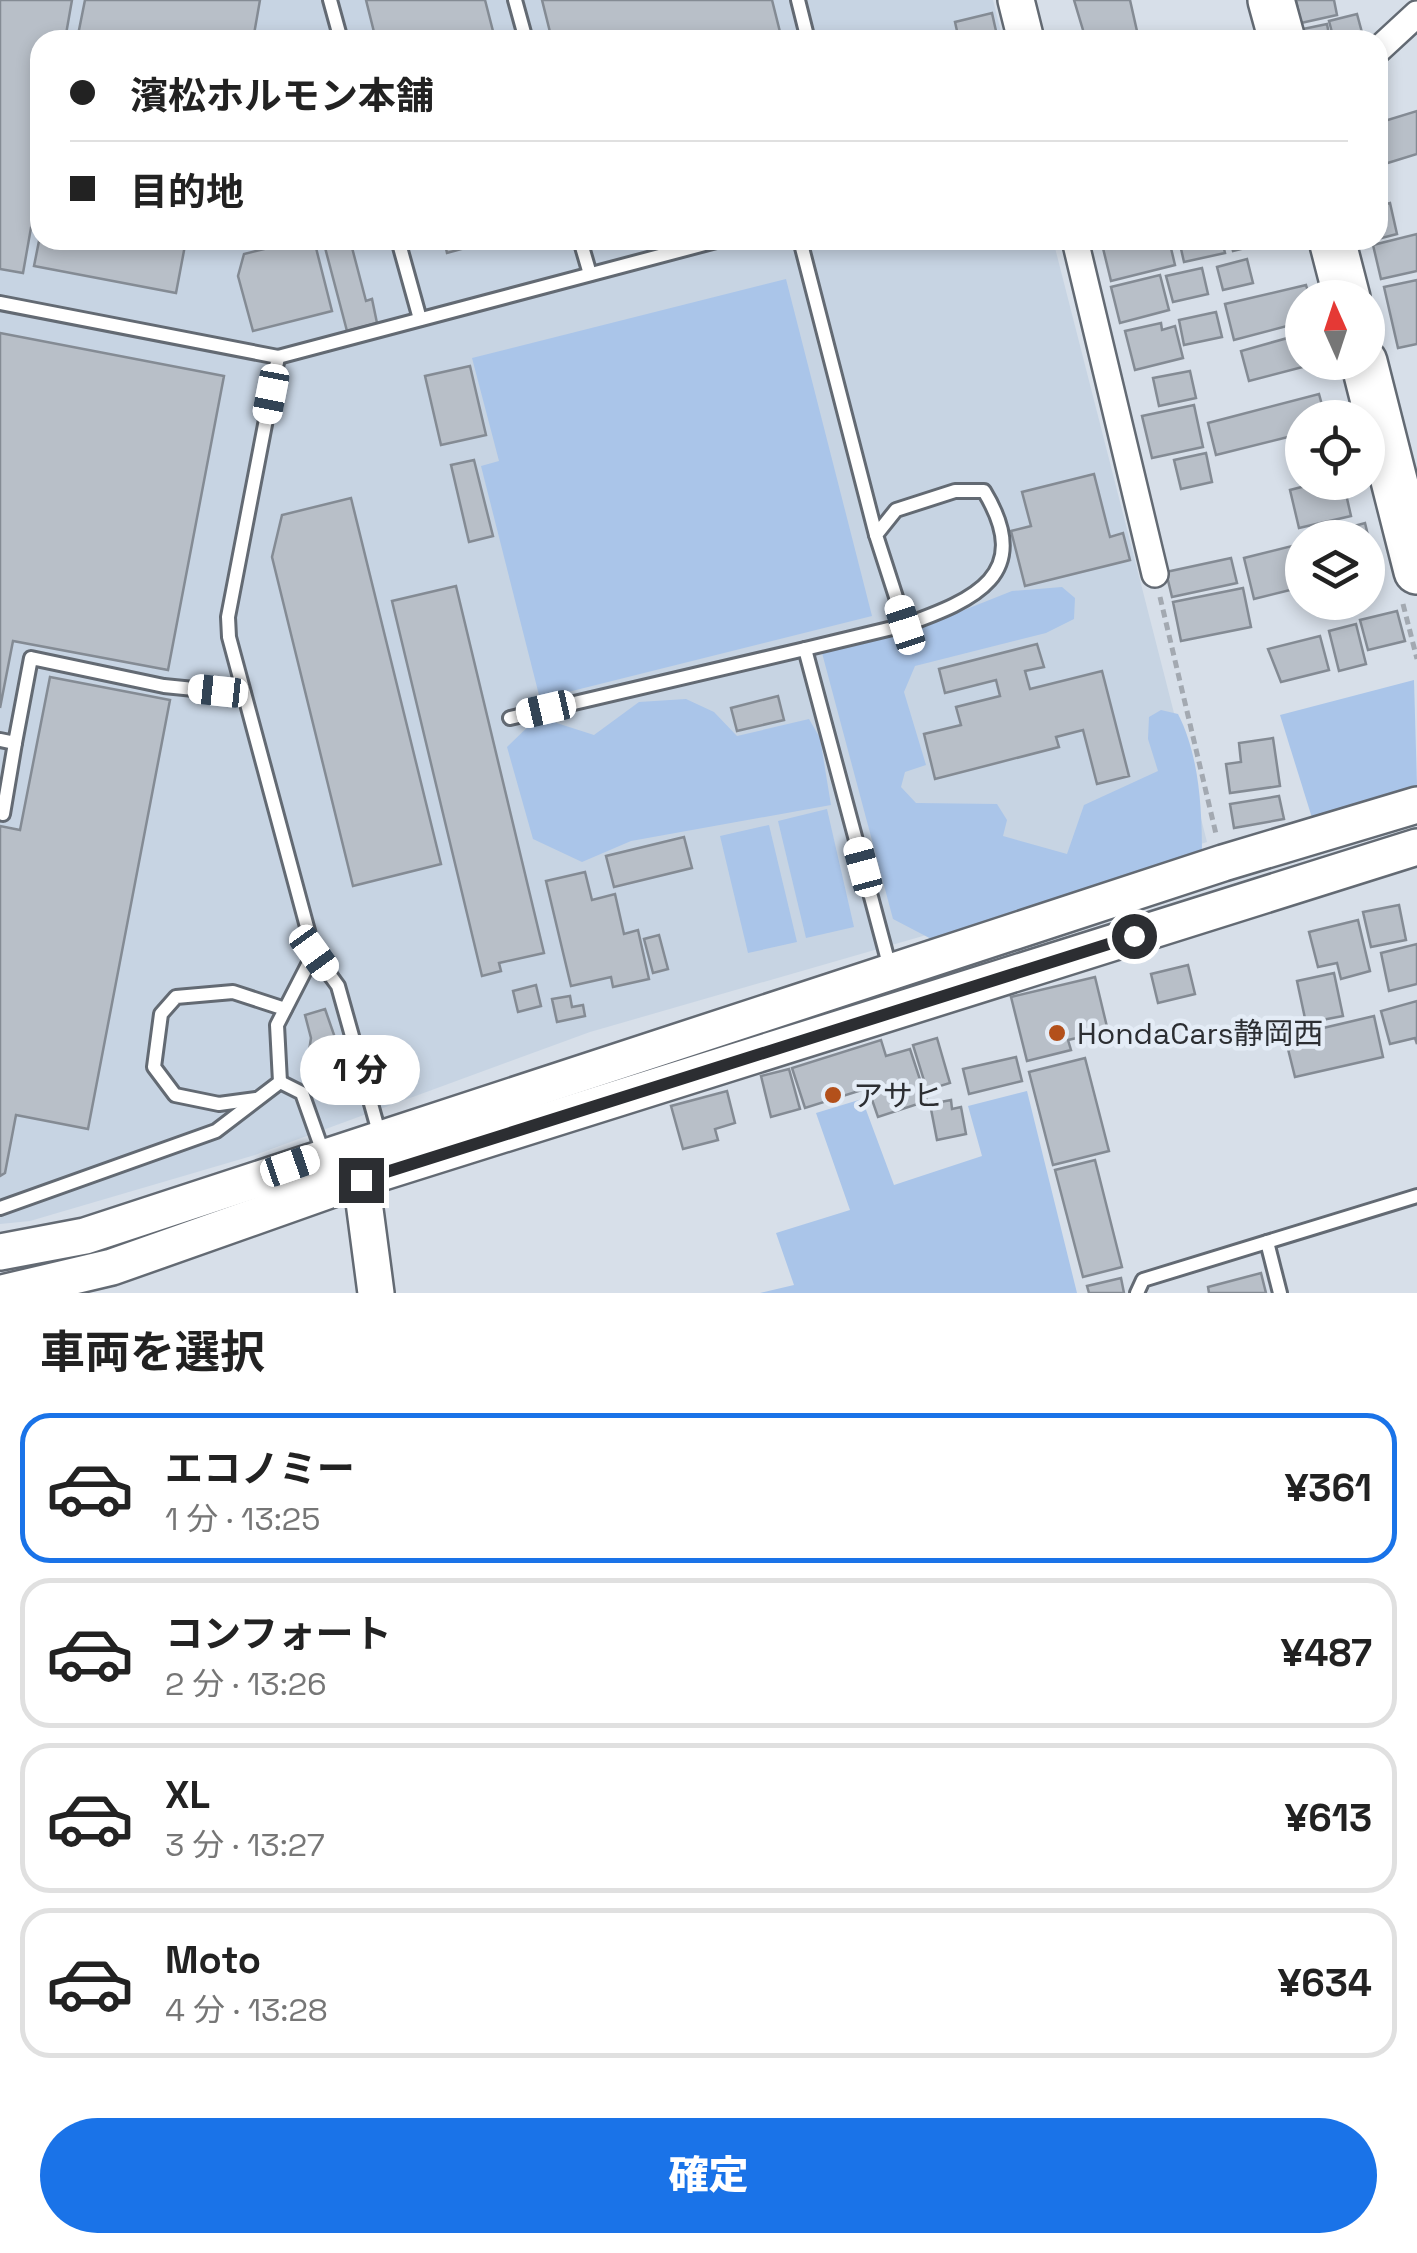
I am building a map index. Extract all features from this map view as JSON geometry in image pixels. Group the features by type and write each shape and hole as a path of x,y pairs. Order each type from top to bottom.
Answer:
{"highway":[{"path":"1271,0 1279,30"},
{"path":"1335,250 1342,280"},
{"path":"1369,380 1417,570"}],"street":[{"path":"1016,0 1024,30"},
{"path":"1388,41 1417,14"},
{"path":"1077,250 1155,574"},
{"path":"0,1252 85,1236 1222,863 1417,805"},
{"path":"2,1293 112,1268 361,1180 1417,847"},
{"path":"333,1152 361,1180 376,1293"}],"lane":[{"path":"330,0 338,30"},
{"path":"515,0 523,30"},
{"path":"798,0 806,30"},
{"path":"401,250 420,319"},
{"path":"583,250 590,274"},
{"path":"0,302 278,357 682,250"},
{"path":"803,250 876,535 905,625"},
{"path":"278,357 228,617 244,694 314,953 338,986 380,1137"},
{"path":"510,718 905,625 964,603 996,576 1004,547 996,511 984,492 955,491 896,510 876,535"},
{"path":"806,649 890,971"},
{"path":"3,814 32,658 164,686 244,694"},
{"path":"0,740 16,744"},
{"path":"280,1082 277,1025 314,953"},
{"path":"259,1098 219,1104 175,1095 154,1068 161,1014 176,997 232,992 285,1009"},
{"path":"0,1208 216,1131 280,1082"},
{"path":"280,1082 302,1093 333,1152"},
{"path":"1136,1293 1143,1280 1417,1196"},
{"path":"1267,1242 1280,1293"}],"path":[{"path":"1155,574 1222,863"}],"shaded area":[{"path":"0,0 993,0 1000,30 30,30 30,250 1056,250 1207,842 923,936 590,1032 255,1155 30,1221 0,1224"},
{"path":"786,279 872,616 540,699 481,466 499,461 472,358"},
{"path":"1062,587 1075,598 1074,619 1046,633 915,666 904,692 926,765 905,772 901,787 916,803 997,804 1007,820 1003,836 1067,854 1084,805 1158,771 1148,739 1149,717 1161,710 1178,714 1191,747 1200,800 1202,853 1063,896 939,943 893,919 822,653 929,624 1012,591"},
{"path":"1414,680 1417,786 1313,821 1280,715"},
{"path":"686,699 714,712 737,736 809,719 820,738 831,805 631,841 582,862 533,839 507,747 538,717 594,735 639,702"},
{"path":"827,809 854,927 806,938 778,821"},
{"path":"769,825 797,942 748,953 720,836"},
{"path":"1027,1091 1077,1293 760,1293 794,1285 776,1233 850,1210 816,1113 862,1099 894,1185 982,1156 968,1106"}],"building":[{"path":"0,0 72,0 67,30 30,30 30,233 23,273 0,269"},
{"path":"85,0 260,0 255,30 79,30"},
{"path":"366,0 485,0 493,30 374,30"},
{"path":"542,0 772,0 780,30 550,30"},
{"path":"1074,0 1130,0 1137,30 1083,30"},
{"path":"1296,0 1334,0 1337,15 1301,23"},
{"path":"992,13 996,30 957,30 955,22"},
{"path":"1357,14 1361,30 1331,30 1329,21"},
{"path":"1327,24 1328,30 1303,30"},
{"path":"1417,111 1417,154 1388,163 1388,120"},
{"path":"1388,204 1397,234 1388,236"},
{"path":"1417,234 1417,271 1381,279 1374,250 1388,250 1388,241"},
{"path":"37,250 184,250 176,293 34,266"},
{"path":"260,250 317,250 332,311 253,331 238,276 244,254"},
{"path":"326,250 353,250 366,301 372,299 377,323 347,331"},
{"path":"1103,250 1171,250 1175,265 1111,281"},
{"path":"1181,250 1224,250 1225,253 1184,262"},
{"path":"1247,259 1253,283 1223,290 1217,267"},
{"path":"1202,268 1208,294 1173,302 1166,276"},
{"path":"1160,275 1169,310 1120,323 1111,287"},
{"path":"1417,280 1417,344 1398,348 1385,287"},
{"path":"1285,290 1285,326 1234,340 1225,304"},
{"path":"1216,312 1222,337 1184,345 1179,320"},
{"path":"1161,323 1162,330 1175,326 1183,358 1135,370 1125,331"},
{"path":"0,333 224,376 168,670 13,641 0,708"},
{"path":"1285,339 1285,372 1249,381 1241,351"},
{"path":"470,366 486,435 441,445 425,376"},
{"path":"1190,371 1196,398 1159,406 1153,378"},
{"path":"1319,394 1321,400 1296,400"},
{"path":"1285,403 1285,438 1216,455 1208,423"},
{"path":"1194,405 1203,447 1152,458 1142,416"},
{"path":"1206,453 1212,482 1181,489 1174,460"},
{"path":"474,460 493,536 469,542 451,465"},
{"path":"1094,474 1110,537 1123,533 1130,560 1025,586 1011,531 1031,526 1022,492"},
{"path":"351,498 441,864 353,886 272,557 282,515"},
{"path":"1292,500 1347,500 1351,516 1297,520"},
{"path":"1285,548 1285,591 1254,599 1244,558"},
{"path":"1231,558 1237,583 1172,597 1166,572"},
{"path":"456,586 544,953 499,963 501,971 482,976 392,601"},
{"path":"1243,588 1251,627 1181,641 1173,602"},
{"path":"1397,611 1405,641 1368,650 1360,620 1385,620 1385,614"},
{"path":"1356,624 1366,664 1339,671 1329,631"},
{"path":"1320,636 1329,670 1281,682 1268,649"},
{"path":"1037,644 1044,667 1025,671 1030,689 1102,671 1129,776 1097,784 1083,730 1056,737 1059,747 935,779 924,734 961,725 956,707 1000,696 996,680 945,693 939,669"},
{"path":"50,677 170,700 88,1129 16,1115 5,1173 0,1176 0,826 20,830"},
{"path":"778,696 784,720 737,731 731,708"},
{"path":"1273,738 1280,786 1230,793 1226,764 1241,762 1239,743"},
{"path":"1279,796 1284,819 1234,828 1230,804"},
{"path":"684,837 692,868 614,887 606,856"},
{"path":"585,872 592,900 615,894 624,934 638,930 649,979 613,987 611,977 571,986 546,881"},
{"path":"1399,905 1406,940 1371,947 1363,912"},
{"path":"1358,920 1370,971 1341,979 1337,963 1318,967 1309,932"},
{"path":"659,935 668,969 653,973 644,939"},
{"path":"1417,944 1417,984 1389,991 1381,953"},
{"path":"1188,965 1195,994 1158,1003 1151,974"},
{"path":"1334,973 1343,1016 1306,1023 1297,981"},
{"path":"1095,977 1108,1031 1068,1040 1071,1050 1027,1061 1011,997"},
{"path":"536,985 541,1006 518,1012 513,991"},
{"path":"570,996 572,1007 583,1005 585,1016 557,1022 552,999"},
{"path":"1417,1001 1417,1044 1415,1038 1390,1044 1381,1011"},
{"path":"325,1009 340,1052 333,1061 316,1061 309,1051 311,1038 305,1015"},
{"path":"1374,1016 1383,1057 1295,1077 1285,1037"},
{"path":"937,1038 950,1083 927,1090 913,1045"},
{"path":"881,1040 886,1056 910,1049 927,1101 878,1117 868,1088 805,1108 792,1068"},
{"path":"1016,1057 1022,1081 969,1094 963,1069"},
{"path":"1085,1058 1109,1151 1053,1165 1029,1072"},
{"path":"789,1069 800,1109 771,1117 761,1076"},
{"path":"727,1091 735,1123 715,1129 718,1140 683,1149 671,1106"},
{"path":"951,1100 952,1109 961,1107 966,1134 937,1140 930,1104"},
{"path":"1095,1160 1122,1267 1083,1277 1055,1170"},
{"path":"1261,1273 1266,1293 1209,1293 1208,1287"},
{"path":"1121,1278 1124,1293 1089,1293 1087,1286"}],"place":[{"name":"HondaCars静岡西","path":"1057,1033"},
{"name":"アサヒ","path":"833,1095"}],"route":[{"path":"361,1180 1134,936"}]}
